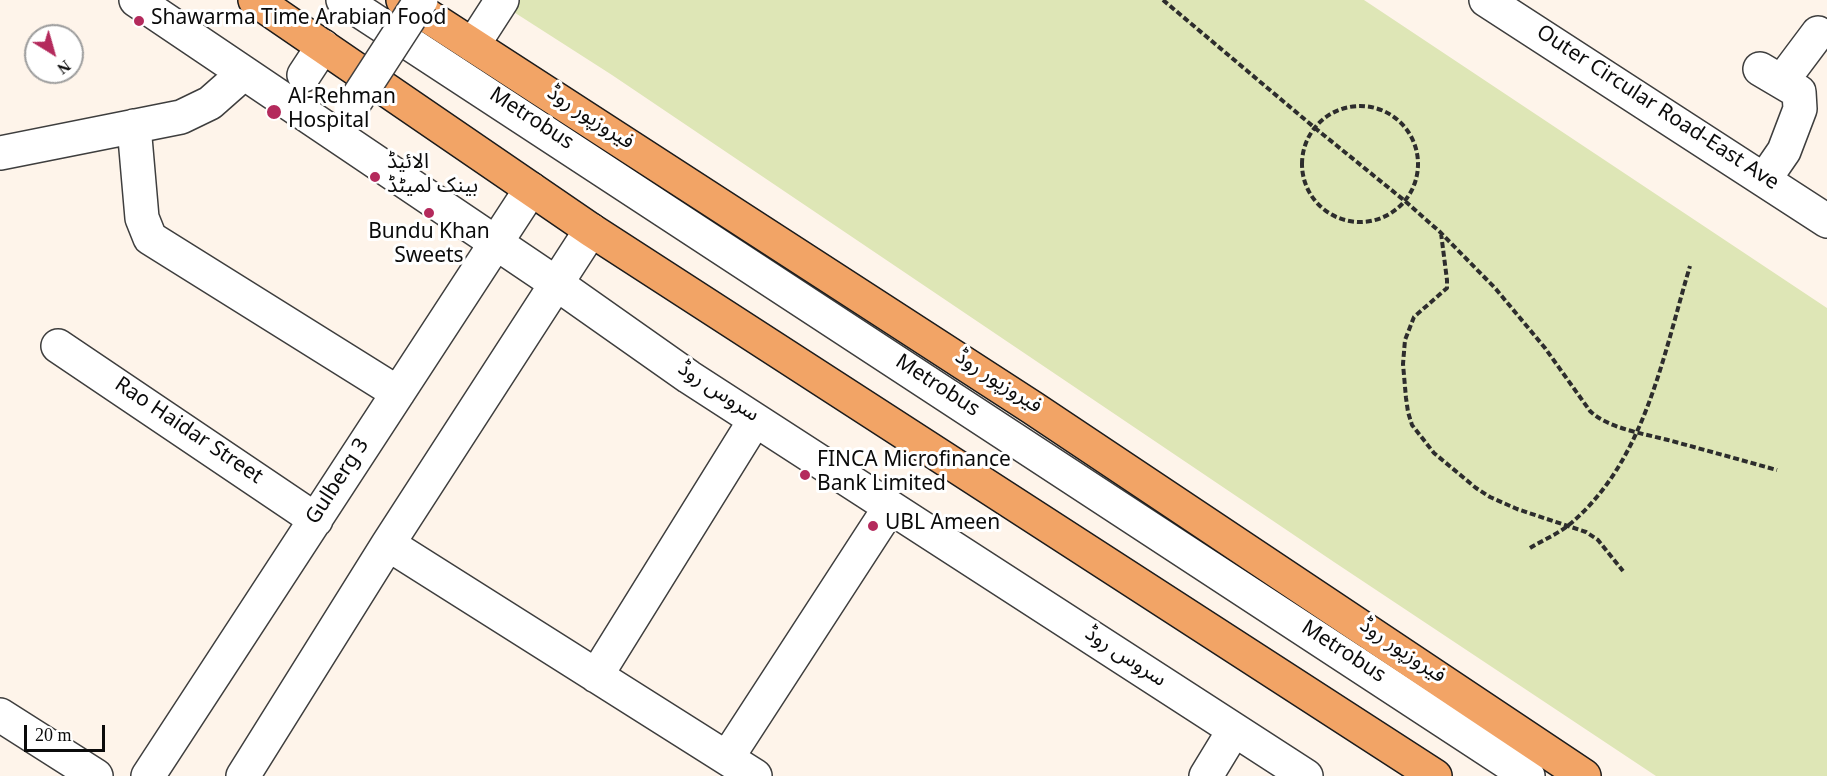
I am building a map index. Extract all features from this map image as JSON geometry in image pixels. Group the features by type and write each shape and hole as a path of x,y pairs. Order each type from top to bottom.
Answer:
{"main road":[{"path":"255,0 591,230 1435,776"},
{"name":"فیروزپور روڈ","path":"404,0 1034,408 1584,776"}],"street":[{"name":"سروس روڈ","path":"136,0 496,243 689,377 1306,776"},
{"name":"Metrobus","path":"343,0 1528,776"},
{"path":"351,108 421,0"},
{"path":"473,45 502,0"},
{"name":"Outer Circular Road-East Ave","path":"1486,0 1827,221"},
{"path":"1764,180 1784,151 1800,109 1798,92 1771,75 1818,33"},
{"path":"304,75 323,46"},
{"path":"0,153 181,117 210,103 244,73"},
{"path":"134,126 142,218 150,238 398,393"},
{"name":"Gulberg 3","path":"148,776 531,189"},
{"path":"243,776 388,544 591,230"},
{"name":"Rao Haidar Street","path":"58,346 316,520"},
{"path":"596,675 755,420"},
{"path":"727,759 890,507"},
{"path":"388,544 755,776"},
{"path":"0,715 96,776"},
{"path":"1206,776 1234,730"}],"path":[{"path":"1163,0 1406,201 1440,232 1496,288 1545,348 1596,418 1638,432 1777,470"},
{"path":"1354,106 1384,111 1397,119 1408,130 1415,143 1418,158 1418,173 1406,201 1388,214 1366,222 1344,219 1324,209 1313,198 1306,185 1303,170 1303,155 1307,141 1316,128 1326,117 1354,106"},
{"path":"1440,232 1447,288 1414,317 1405,340 1403,364 1406,398 1413,425 1434,453 1490,498 1586,532 1598,540 1623,571"},
{"path":"1530,548 1568,526 1586,510 1613,476 1638,432 1659,373 1690,266"}],"green space":[{"path":"495,0 1364,0 1827,308 1827,776 1656,776 1334,562 612,75"}],"place":[{"name":"Shawarma Time Arabian Food","path":"139,21"},
{"name":"Al-Rehman Hospital","path":"274,112"},
{"name":"الائیڈ بینک لمیٹڈ","path":"375,177"},
{"name":"Bundu Khan Sweets","path":"429,213"},
{"name":"FINCA Microfinance Bank Limited","path":"805,475"},
{"name":"UBL Ameen","path":"873,526"}]}
